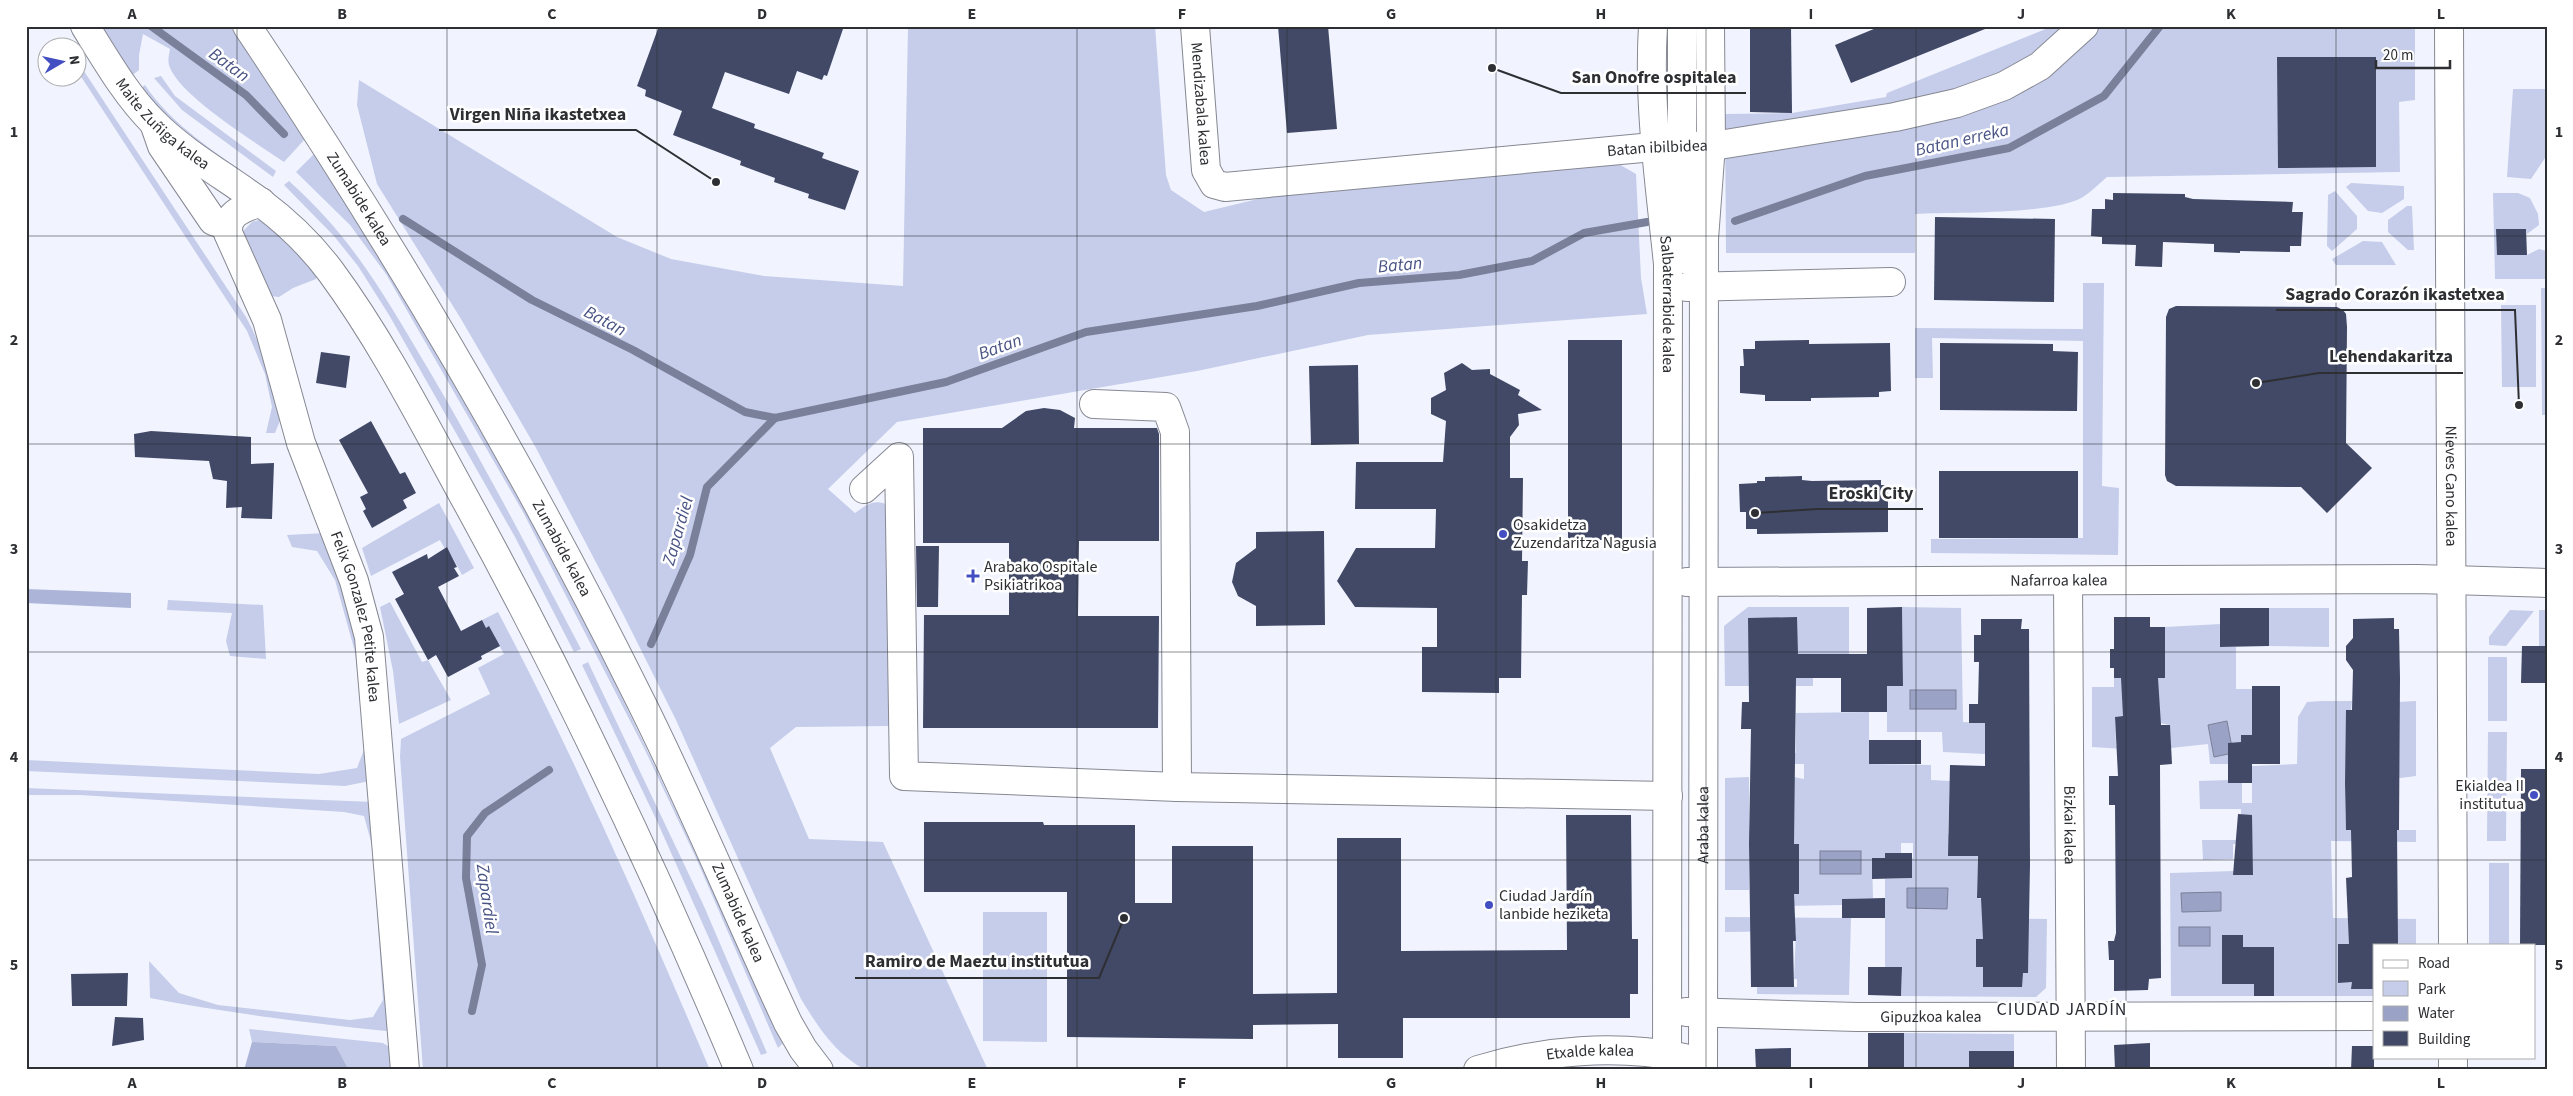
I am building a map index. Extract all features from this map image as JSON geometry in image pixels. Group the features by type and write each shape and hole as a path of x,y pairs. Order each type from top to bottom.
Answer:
{"street":[{"name":"Maite Zuñiga kalea","path":"85,26 125,89 154,123 188,152 261,202"},
{"name":"Zumabide kalea","path":"248,26 323,139 388,243 480,398 559,541 684,791 788,1023 803,1049 819,1070"},
{"name":"Mendizabala kalea","path":"1195,26 1205,158 1210,179"},
{"name":"Salbaterrabide kalea","path":"1653,26 1652,72 1655,148 1668,264 1686,581"},
{"name":"Salbaterrabide kalea","path":"1682,26 1682,146 1696,287"},
{"name":"Salbaterrabide kalea","path":"1686,581 1696,287 1704,239 1711,145 1710,26"},
{"name":"Batan ibilbidea","path":"1210,179 1218,186 1225,187 1655,148 1711,145 1895,117 1957,103 2004,86 2040,66 2084,26"},
{"name":"Nieves Cano kalea","path":"2449,26 2453,944"},
{"path":"154,123 162,146 213,221 228,226 238,210 261,202 306,242 330,271 373,337 502,568 597,751 651,867 739,1070"},
{"name":"Felix Gonzalez Petite kalea","path":"228,226 232,244 267,320 301,443 354,581 369,637 405,1070"},
{"path":"1696,287 1891,282"},
{"path":"1094,404 1166,407 1175,432 1177,787"},
{"path":"864,489 899,457 904,776 1177,787 1668,796"},
{"name":"Nafarroa kalea","path":"1686,581 2450,580 2547,582"},
{"name":"Araba kalea","path":"1685,1064 1685,1012 1668,796 1686,581"},
{"name":"Araba kalea","path":"1685,1064 1686,581"},
{"name":"Bizkai kalea","path":"2068,581 2071,1070"},
{"name":"Gipuzkoa kalea","path":"1685,1012 1857,1017 2373,1016"},
{"name":"Etxalde kalea","path":"1478,1070 1540,1055 1614,1052 1685,1064"}],"green space":[{"path":"96,26 230,26 305,139 284,162 221,119 189,93 177,80 169,66 170,49 143,34 139,55 139,70 129,78"},
{"path":"908,26 1155,26 1166,175 1171,190 1204,212 1274,195 1617,163 1636,174 1641,278 1647,314 1368,335 1197,371 897,422 828,489 855,513 866,505 877,502 886,504 891,726 796,727 770,748 809,839 883,842 988,1070 866,1070 846,1057 814,1020 801,999 676,720 623,614 536,448 461,319 377,184 357,105 359,80 617,237 671,259 764,276 903,286"},
{"path":"2053,26 2415,26 2415,100 2399,102 2400,172 2107,177 2083,197 2069,203 2050,207 2003,212 1915,214 1915,253 1726,253 1725,114 1792,113 1886,97 1887,93"},
{"path":"161,76 175,96 276,171 273,177 182,110 154,78"},
{"path":"88,77 246,317 257,339 277,394 280,418 275,433 266,433 272,407 265,374 247,331 88,87"},
{"path":"145,85 162,107 183,127 277,196 299,215 332,252 368,305 431,413 565,656 561,658 380,332 206,152 138,90"},
{"path":"2513,89 2547,89 2547,155 2531,179 2507,177"},
{"path":"315,153 464,398 547,548 615,683 680,820 783,1043 778,1048 696,858 645,750 523,512 386,274 350,225 296,172"},
{"path":"289,181 312,203 351,247 383,294 469,440 581,649 574,652 515,537 389,315 358,266 334,236 284,185"},
{"path":"2351,183 2404,186 2404,199 2382,213 2368,211 2346,187"},
{"path":"2335,191 2357,216 2357,229 2332,251 2327,246 2328,195"},
{"path":"2493,193 2518,193 2530,198 2538,214 2539,225 2527,234 2526,229 2497,229 2497,255 2527,255 2539,249 2547,251 2547,279 2495,279"},
{"path":"2407,206 2412,206 2414,250 2408,250 2388,232 2388,220"},
{"path":"266,221 317,274 316,279 293,288 279,297 270,296 242,232 252,222"},
{"path":"2363,241 2382,242 2396,265 2336,265 2332,259"},
{"path":"2083,283 2104,283 2102,486 2119,488 2118,555 1931,553 1931,539 2083,538 2083,341 1932,338 1933,378 1915,378 1915,328 2083,329"},
{"path":"2541,288 2547,288 2547,415 2542,415"},
{"path":"2501,305 2536,305 2536,387 2502,387"},
{"path":"439,503 474,568 462,575 447,547 445,549 440,540 371,576 362,548"},
{"path":"326,533 349,593 375,780 345,786 26,771 26,760 319,774 357,768 365,747 355,652 335,580 317,551 292,547 287,535"},
{"path":"168,600 263,605 266,659 230,656 226,641 232,613 167,610"},
{"path":"390,602 422,662 428,660 451,700 399,724 393,671 380,607"},
{"path":"1748,607 1849,607 1849,654 1813,654 1813,686 1725,686 1724,626"},
{"path":"1902,607 1961,608 1963,722 1985,723 1985,754 1943,752 1942,732 1887,732 1887,686 1903,685"},
{"path":"2269,608 2329,608 2329,647 2269,646"},
{"path":"2510,610 2534,611 2506,646 2489,645 2489,637"},
{"path":"2539,610 2547,610 2547,646 2539,646"},
{"path":"498,612 555,724 609,838 710,1070 423,1070 400,757 401,739 490,694 478,668 504,654 489,627 486,628 482,620"},
{"path":"2220,624 2220,647 2236,647 2236,689 2252,689 2252,735 2242,735 2252,764 2210,764 2208,744 2171,748 2170,725 2123,716 2115,717 2116,746 2141,745 2141,750 2092,747 2092,687 2114,687 2114,678 2165,678 2165,627"},
{"path":"2488,657 2507,657 2507,721 2488,721"},
{"path":"588,662 703,904 767,1053 761,1055 656,819 582,665"},
{"path":"2352,701 2346,756 2398,702 2416,701 2416,776 2345,785 2346,830 2416,830 2416,842 2331,841 2333,918 2416,919 2416,944 2373,944 2373,996 2274,996 2273,947 2254,947 2254,996 2171,996 2170,873 2234,871 2234,875 2253,874 2252,843 2233,844 2233,859 2203,860 2202,840 2241,840 2241,809 2200,809 2199,781 2228,780 2228,783 2242,783 2242,803 2252,803 2252,766 2297,764 2298,717 2307,702"},
{"path":"1869,712 1869,764 1931,765 1931,780 1950,781 1948,834 1978,840 1977,898 1984,899 1985,918 2047,919 2046,988 2036,997 1901,996 1902,967 1885,967 1885,879 1912,878 1912,864 1903,859 1913,858 1913,843 1901,843 1901,853 1885,853 1885,858 1872,858 1873,898 1843,899 1842,905 1784,906 1784,894 1799,894 1749,845 1749,890 1725,890 1725,778 1749,777 1749,831 1794,777 1804,779 1804,764 1774,764 1774,753 1796,753 1796,713"},
{"path":"2488,732 2507,732 2506,841 2487,841"},
{"path":"26,788 374,802 396,1024 386,1031 356,1028 238,1013 150,998 149,961 179,993 218,1005 350,1020 373,1017 383,1000 373,849 364,816 344,812 80,795 26,795"},
{"path":"2489,863 2509,863 2509,944 2489,944"},
{"path":"983,912 1047,912 1047,1042 983,1041"},
{"path":"1725,917 1851,918 1849,995 1757,994 1757,987 1797,987 1797,979 1794,979 1796,931 1725,932"},
{"path":"249,1029 383,1043 396,1051 397,1070 349,1070 336,1046 252,1042"},
{"path":"1904,1033 2014,1034 2014,1051 1970,1051 1969,1070 1904,1070"}],"shaded area":[{"path":"26,589 131,593 131,608 26,603"},
{"path":"252,1042 336,1046 349,1070 244,1070"}],"water":[{"path":"1910,690 1956,690 1956,709 1910,709"},
{"path":"2227,721 2233,753 2214,757 2208,725"},
{"path":"1820,851 1861,851 1861,874 1820,874"},
{"path":"1907,888 1948,888 1947,909 1907,908"},
{"path":"2221,892 2221,911 2182,912 2181,893"},
{"path":"2179,927 2210,927 2210,946 2179,946"}],"building":[{"path":"659,26 844,26 827,76 824,75 822,80 797,71 789,94 725,72 712,108 755,124 754,128 824,153 822,158 859,171 845,210 808,198 809,194 774,182 775,178 740,165 741,161 673,135 682,111 645,96 646,90 637,86"},
{"path":"1278,26 1328,26 1337,129 1287,133"},
{"path":"1750,26 1791,26 1792,113 1750,112"},
{"path":"1881,26 1990,27 1851,83 1835,45"},
{"path":"2277,57 2376,57 2376,167 2278,168"},
{"path":"2113,193 2185,194 2185,197 2193,199 2293,202 2292,212 2303,212 2301,246 2290,246 2290,252 2240,251 2240,253 2214,252 2214,244 2163,242 2162,267 2135,266 2136,245 2102,244 2102,237 2091,236 2092,209 2105,209 2105,199 2113,200"},
{"path":"1935,217 2055,219 2054,302 1934,300"},
{"path":"2496,229 2526,229 2527,255 2497,255"},
{"path":"2176,306 2337,307 2346,314 2346,443 2372,468 2327,513 2301,487 2176,486 2167,481 2165,475 2166,317 2169,309"},
{"path":"1568,340 1622,340 1622,540 1568,540"},
{"path":"1809,340 1809,344 1890,343 1891,391 1879,392 1879,397 1811,398 1811,401 1765,401 1765,395 1740,393 1740,366 1744,366 1743,349 1755,349 1755,341"},
{"path":"1940,343 2053,344 2053,351 2078,352 2077,411 1940,410"},
{"path":"321,352 350,356 346,388 316,383"},
{"name":"Osakidetza Zuzendaritza Nagusia","path":"1462,363 1472,370 1490,369 1490,374 1520,390 1518,395 1542,410 1518,414 1519,425 1510,437 1510,478 1523,478 1522,561 1528,561 1527,595 1522,595 1521,678 1499,678 1499,693 1422,692 1422,647 1437,647 1437,608 1355,607 1337,581 1356,548 1435,548 1436,509 1355,509 1356,462 1443,462 1446,421 1431,414 1431,398 1446,390 1444,373"},
{"path":"1358,365 1359,444 1311,445 1309,366"},
{"path":"1044,408 1060,410 1075,418 1074,428 1157,428 1159,434 1159,541 1079,541 1078,616 1159,616 1158,728 923,728 924,615 1009,615 1009,543 923,543 923,428 1002,428 1026,411"},
{"path":"371,421 400,474 405,472 416,493 403,500 407,508 372,528 363,511 366,509 360,497 368,493 339,440"},
{"path":"151,431 251,437 251,464 274,463 272,519 241,518 242,507 226,508 227,481 213,479 209,461 135,457 134,434"},
{"path":"1939,471 2078,471 2078,538 1939,538"},
{"path":"1802,476 1802,480 1812,481 1881,480 1881,485 1888,485 1888,532 1757,534 1757,529 1746,529 1746,512 1740,512 1739,484 1765,481 1765,477"},
{"path":"1324,531 1325,625 1256,626 1256,606 1238,596 1232,582 1236,563 1256,548 1256,532"},
{"path":"916,546 939,546 938,607 917,607"},
{"path":"447,547 457,567 454,568 459,576 438,587 461,631 482,620 486,628 489,626 500,646 481,656 482,659 448,677 436,655 428,660 395,599 404,594 392,572 427,554 428,559"},
{"path":"1902,607 1903,686 1887,686 1887,712 1841,712 1841,678 1796,678 1794,844 1799,844 1799,894 1794,894 1796,941 1793,941 1794,987 1751,987 1749,844 1751,729 1741,729 1742,702 1749,702 1748,618 1797,617 1798,654 1867,654 1867,608"},
{"path":"2220,608 2269,608 2269,646 2220,647"},
{"path":"2114,617 2150,617 2150,627 2165,627 2165,678 2158,678 2161,725 2170,725 2172,764 2160,765 2161,978 2149,979 2148,990 2114,991 2114,960 2109,960 2108,941 2114,941 2116,933 2115,805 2109,805 2109,776 2118,776 2115,717 2123,716 2121,678 2114,678 2114,668 2110,668 2110,649 2114,649"},
{"path":"2394,618 2394,629 2399,629 2398,944 2373,944 2373,989 2351,989 2352,982 2338,983 2338,944 2349,944 2346,878 2352,877 2351,830 2346,830 2345,784 2346,710 2352,710 2353,670 2346,660 2346,646 2353,638 2353,619"},
{"path":"1981,619 2022,619 2021,629 2029,629 2030,865 2028,973 2023,973 2022,987 1983,987 1983,967 1976,967 1976,939 1983,939 1981,898 1977,898 1978,856 1948,856 1950,765 1985,766 1985,723 1969,723 1969,704 1978,704 1979,662 1974,662 1974,635 1981,635"},
{"path":"2522,646 2547,646 2547,683 2521,683"},
{"path":"2252,686 2280,686 2280,764 2252,764 2252,783 2228,783 2228,743 2241,742 2241,735 2252,735"},
{"path":"1869,740 1921,740 1921,764 1869,764"},
{"path":"2521,769 2547,769 2547,945 2520,944"},
{"path":"2238,814 2252,815 2253,875 2233,875"},
{"path":"1566,815 1631,815 1632,939 1638,939 1638,994 1630,994 1630,1018 1403,1018 1403,1058 1338,1058 1338,1024 1253,1025 1253,1039 1067,1037 1067,892 924,892 924,822 1043,822 1044,825 1135,825 1135,903 1172,903 1172,846 1253,846 1253,994 1337,993 1337,838 1401,838 1401,951 1567,950"},
{"path":"1885,853 1912,853 1912,878 1872,879 1872,858 1885,858"},
{"path":"1885,898 1885,918 1842,918 1842,899"},
{"path":"2222,935 2243,935 2243,947 2274,947 2274,996 2254,996 2254,984 2222,984"},
{"path":"1868,967 1902,967 1901,996 1868,995"},
{"path":"128,973 127,1006 72,1006 71,974"},
{"path":"115,1017 143,1018 144,1040 112,1046"},
{"path":"1868,1033 1904,1033 1904,1070 1868,1070"},
{"path":"2150,1043 2150,1070 2115,1070 2114,1045"},
{"path":"2352,1046 2373,1046 2374,1070 2351,1070"},
{"path":"1791,1048 1791,1070 1756,1070 1755,1049"},
{"path":"1969,1051 2014,1051 2014,1070 1969,1070"}],"waterway":[{"name":"Batan","path":"151,26 246,95 284,134"},
{"name":"Batan erreka","path":"1735,221 1865,176 2009,148 2104,96 2160,26"},
{"name":"Batan","path":"403,219 532,300 633,350 745,412 775,418 946,382 1086,332 1257,306 1359,283 1459,275 1532,261 1584,233 1647,222"},
{"name":"Zapardiel","path":"651,644 690,555 707,487 775,418"},
{"name":"Zapardiel","path":"472,1011 482,965 466,878 467,836 485,813 549,770"}],"place":[{"name":"San Onofre ospitalea","path":"1492,68"},
{"name":"Virgen Niña ikastetxea","path":"716,182"},
{"name":"Lehendakaritza","path":"2256,383"},
{"name":"Sagrado Corazón ikastetxea","path":"2519,405"},
{"name":"Eroski City","path":"1755,513"},
{"name":"Osakidetza Zuzendaritza Nagusia","path":"1503,534"},
{"name":"Arabako Ospitale Psikiatrikoa","path":"973,576"},
{"name":"Ekialdea II institutua","path":"2534,795"},
{"name":"Ciudad Jardín lanbide heziketa","path":"1489,905"},
{"name":"Ramiro de Maeztu institutua","path":"1124,918"}],"district":[{"name":"CIUDAD JARDÍN","path":"2062,1009"}]}
